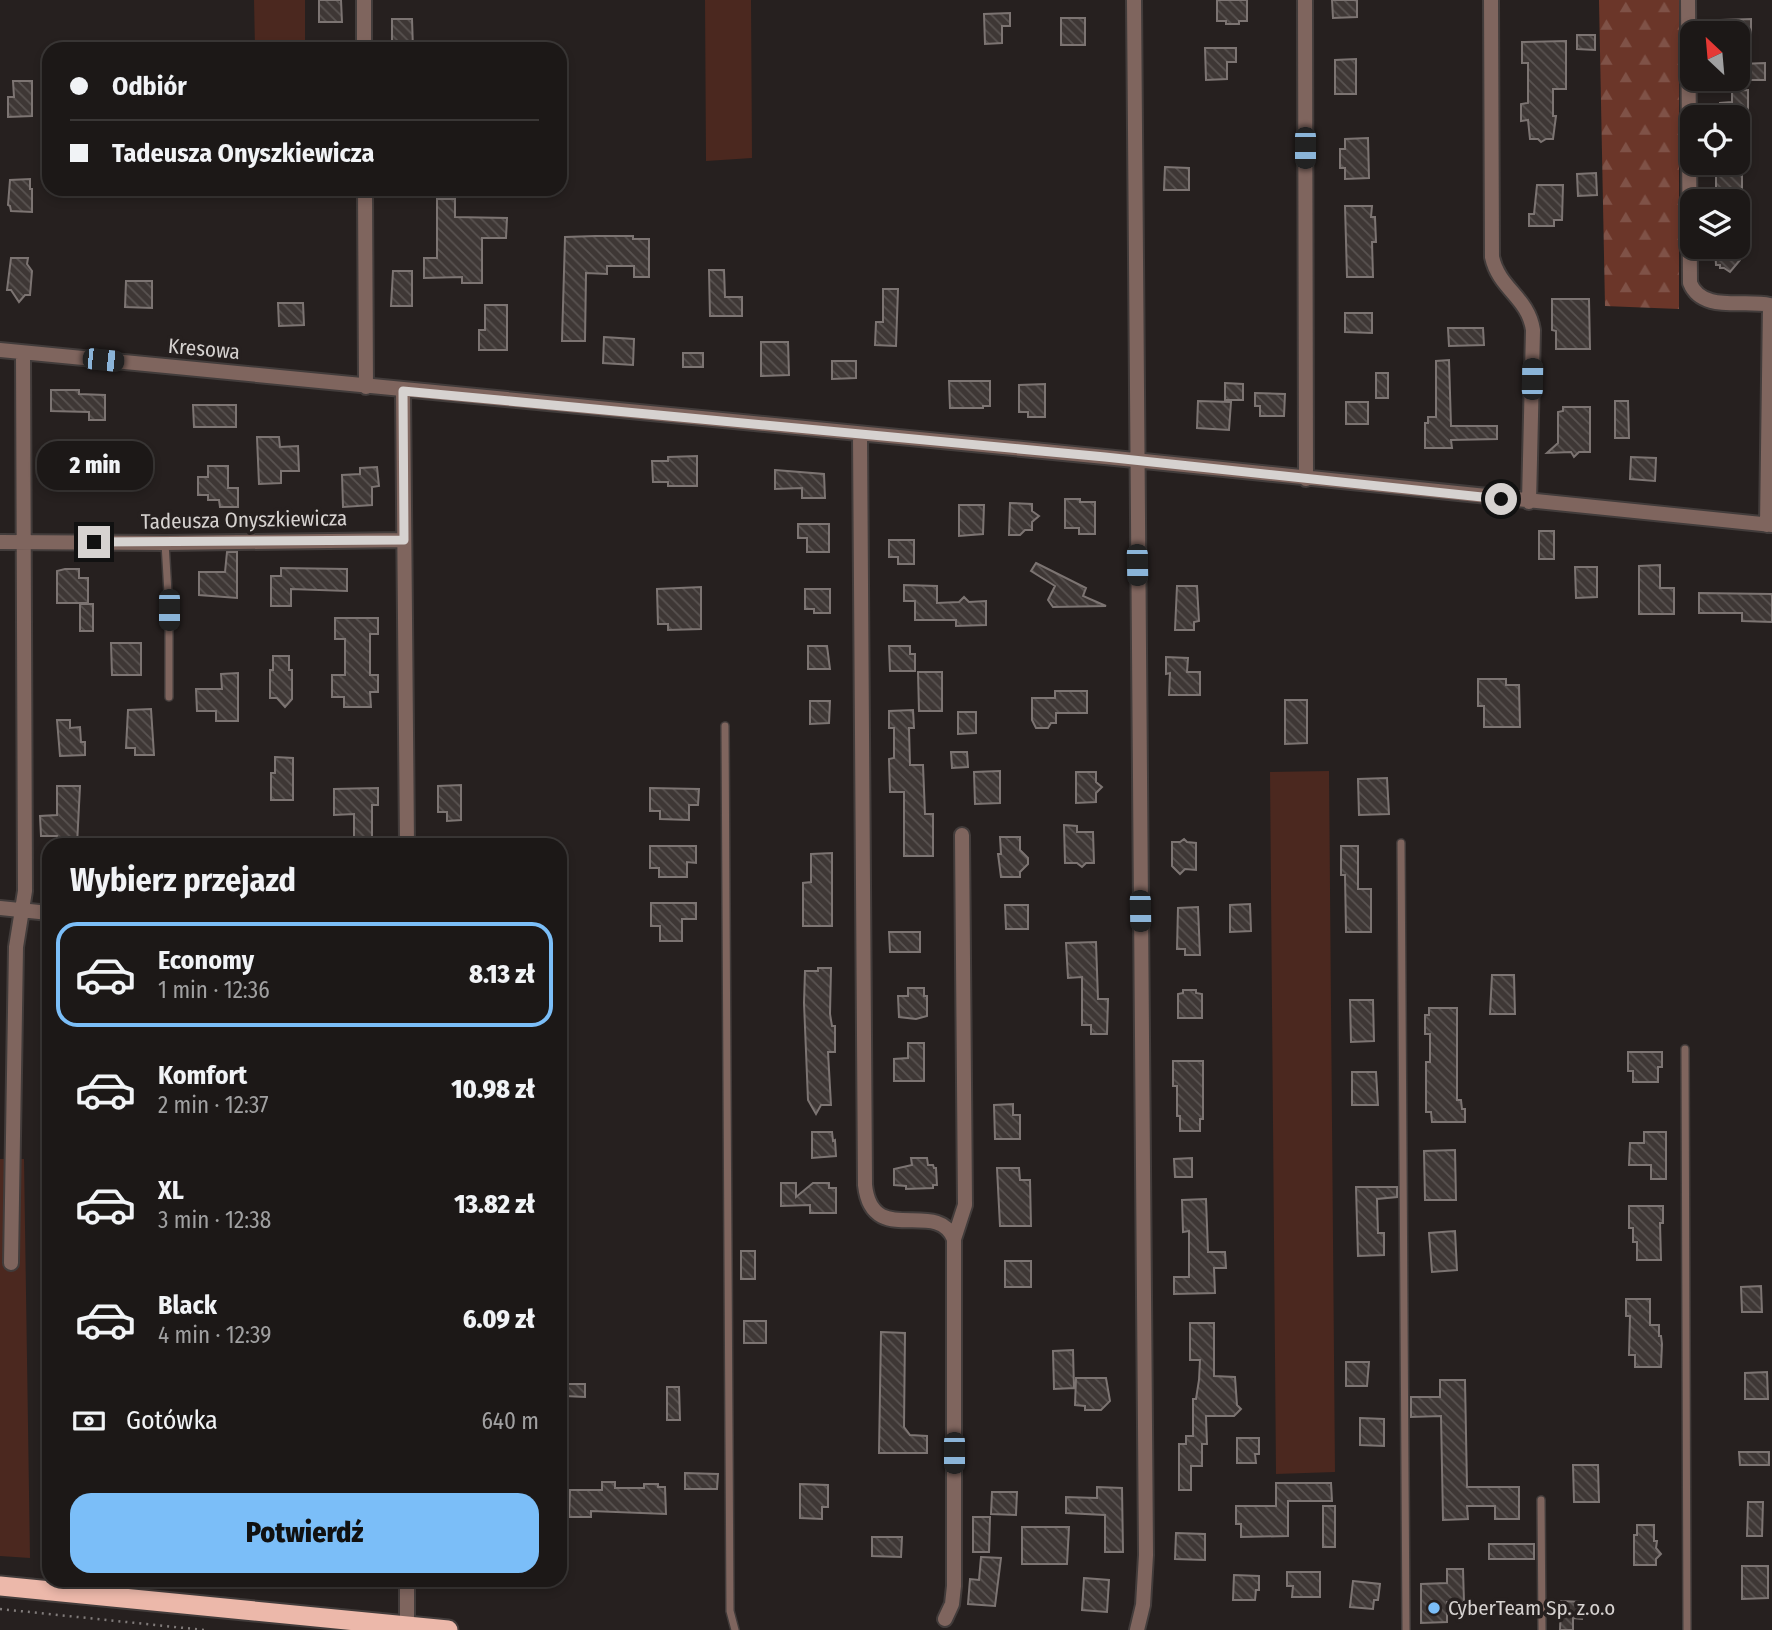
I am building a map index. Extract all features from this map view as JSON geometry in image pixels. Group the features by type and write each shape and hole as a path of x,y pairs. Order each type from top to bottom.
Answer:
{"highway":[{"path":"0,1586 448,1630"}],"street":[{"path":"364,0 364,42"},
{"path":"1134,0 1146,1555 1143,1605 1137,1630"},
{"path":"1306,0 1306,479"},
{"path":"1491,0 1492,257 1502,282 1525,306 1533,330 1529,502"},
{"path":"1688,0 1689,283 1698,296 1709,302 1771,304 1769,525"},
{"path":"365,196 366,387"},
{"name":"Kresowa","path":"0,350 1769,525"},
{"path":"10,1263 16,947 23,910 25,877 23,353"},
{"path":"403,391 407,838"},
{"path":"860,434 865,1185 868,1201 880,1216 894,1220 930,1222 948,1229 954,1239"},
{"name":"Tadeusza Onyszkiewicza","path":"0,542 404,540"},
{"path":"945,1619 954,1586 954,1239 965,1205 962,835"},
{"path":"0,908 42,912"},
{"path":"408,1587 417,1628"},
{"path":"1143,1605 1147,1630"}],"lane":[{"path":"165,543 169,610 169,697"},
{"path":"725,726 730,1611 735,1630"},
{"path":"1401,843 1406,1630"},
{"path":"1685,1049 1687,1630"},
{"path":"1541,1500 1542,1630"}],"path":[{"path":"0,1609 204,1630"}],"shaded area":[{"path":"254,0 305,0 305,42 255,42"},
{"path":"705,0 751,0 752,158 706,161"},
{"path":"1329,771 1335,1472 1276,1474 1270,772"},
{"path":"0,1159 24,1159 30,1558 0,1556"}],"green space":[{"path":"1599,0 1679,0 1679,309 1605,306"}],"building":[{"path":"319,0 341,0 342,22 319,22"},
{"path":"1217,0 1247,0 1247,21 1226,24 1226,21 1217,21"},
{"path":"1332,0 1357,0 1357,17 1333,18"},
{"path":"1010,13 1010,26 1002,26 1002,43 985,44 984,14"},
{"path":"1061,18 1085,18 1085,45 1061,45"},
{"path":"392,19 412,19 413,42 392,42"},
{"path":"1751,19 1751,35 1750,21 1721,20"},
{"path":"1577,35 1595,35 1595,50 1577,49"},
{"path":"1566,41 1566,89 1553,89 1553,116 1556,116 1553,139 1541,142 1538,139 1530,139 1528,120 1521,121 1521,104 1528,103 1528,63 1522,63 1522,42"},
{"path":"1205,48 1236,48 1236,62 1227,62 1227,79 1206,80"},
{"path":"1356,59 1356,94 1335,94 1335,60"},
{"path":"1765,63 1765,80 1750,80 1750,64"},
{"path":"13,81 32,81 32,116 8,117 8,97 14,97"},
{"path":"1732,91 1748,91 1748,105 1720,105 1732,102"},
{"path":"1368,138 1369,178 1345,179 1345,168 1340,168 1340,149 1345,149 1345,139"},
{"path":"1165,167 1189,168 1189,190 1164,190"},
{"path":"1596,173 1597,195 1578,196 1577,174"},
{"path":"1716,175 1742,175 1742,189 1716,189"},
{"path":"30,179 32,212 11,211 8,205 10,180"},
{"path":"1537,185 1563,185 1562,220 1554,220 1554,226 1529,226 1529,214 1534,214"},
{"path":"437,199 455,199 455,217 507,218 506,238 482,238 482,283 462,283 462,277 424,278 424,258 437,258"},
{"path":"1345,206 1372,206 1371,217 1375,217 1376,242 1372,242 1373,277 1347,277"},
{"path":"633,236 633,239 649,239 649,277 634,277 634,266 607,266 607,274 586,273 585,341 562,341 565,237"},
{"path":"11,258 28,258 27,264 32,271 30,295 25,295 19,302 11,290 7,290"},
{"path":"1716,259 1740,259 1730,272 1716,265"},
{"path":"709,270 724,270 725,297 742,297 742,316 710,316"},
{"path":"393,271 412,271 412,306 391,306"},
{"path":"126,281 152,281 152,308 125,307"},
{"path":"883,289 898,289 896,346 875,345 876,322 883,322"},
{"path":"1552,299 1589,299 1590,349 1556,349 1556,331 1552,330"},
{"path":"278,303 303,303 304,325 279,326"},
{"path":"485,305 507,305 507,350 479,350 479,330 485,330"},
{"path":"1345,313 1372,313 1372,333 1345,332"},
{"path":"1448,328 1483,328 1484,345 1449,346"},
{"path":"604,337 634,339 633,365 603,363"},
{"path":"761,342 788,342 789,375 761,376"},
{"path":"683,353 703,353 703,367 683,367"},
{"path":"1449,360 1451,426 1497,426 1497,439 1451,440 1452,448 1425,448 1425,423 1428,423 1428,417 1436,417 1436,361"},
{"path":"832,361 856,361 856,378 832,379"},
{"path":"1376,373 1388,373 1388,398 1376,398"},
{"path":"949,381 990,381 990,406 950,408"},
{"path":"1225,383 1243,384 1243,400 1225,400"},
{"path":"1045,384 1045,417 1028,417 1028,412 1019,412 1019,385"},
{"path":"51,390 79,390 79,394 105,395 105,420 89,420 89,412 51,411"},
{"path":"1255,393 1285,394 1284,416 1260,416 1260,406 1255,406"},
{"path":"1198,401 1231,402 1229,430 1197,428"},
{"path":"1615,401 1628,401 1629,438 1615,438"},
{"path":"1346,402 1368,402 1368,424 1346,424"},
{"path":"193,405 236,405 236,427 194,427"},
{"path":"1563,407 1590,407 1590,452 1579,452 1574,457 1571,452 1547,453 1558,443 1558,412 1563,411"},
{"path":"257,437 279,437 280,447 298,446 299,471 281,471 281,483 259,484"},
{"path":"697,456 697,486 668,486 668,482 653,482 652,461 668,461 668,457"},
{"path":"1631,457 1656,458 1655,481 1630,479"},
{"path":"208,466 228,466 228,488 238,488 238,507 220,507 219,500 208,500 208,495 198,495 198,477 208,477"},
{"path":"59,467 81,467 81,491 59,491"},
{"path":"377,467 379,486 372,487 372,505 343,507 342,475 360,474 360,468"},
{"path":"775,470 824,474 825,498 802,498 802,488 775,489"},
{"path":"1065,499 1095,502 1095,534 1079,534 1079,528 1065,528"},
{"path":"1010,503 1032,504 1032,511 1039,516 1032,522 1032,530 1025,530 1020,535 1009,535"},
{"path":"959,505 984,505 983,534 959,536"},
{"path":"798,524 829,524 829,552 807,552 807,538 798,538"},
{"path":"1539,531 1554,531 1554,559 1539,559"},
{"path":"889,540 914,540 914,564 898,564 898,557 889,557"},
{"path":"227,552 237,552 237,598 199,595 199,572 225,572"},
{"path":"1036,563 1086,588 1083,596 1106,606 1053,607 1048,600 1055,586 1031,571"},
{"path":"1660,565 1660,588 1674,588 1674,614 1639,614 1639,566"},
{"path":"1575,567 1597,567 1597,597 1576,598"},
{"path":"281,568 347,569 347,591 291,589 291,606 271,606 271,576 281,576"},
{"path":"79,569 79,578 88,578 88,603 57,603 57,571"},
{"path":"904,585 937,586 937,603 959,602 964,597 969,602 986,601 986,625 956,626 956,620 915,620 915,601 904,601"},
{"path":"1177,586 1197,586 1199,621 1194,622 1194,630 1175,630"},
{"path":"701,587 701,629 668,630 668,624 658,624 657,589"},
{"path":"805,589 830,589 830,613 814,613 814,609 805,609"},
{"path":"1699,593 1772,594 1772,622 1742,621 1742,613 1699,613"},
{"path":"80,604 93,604 93,631 80,631"},
{"path":"335,618 378,618 378,634 370,634 370,675 378,675 378,692 370,692 371,707 344,707 344,697 332,697 332,675 345,675 345,639 335,639"},
{"path":"111,643 141,643 141,675 112,675"},
{"path":"808,646 827,646 830,669 808,669"},
{"path":"889,646 910,646 910,654 915,654 915,671 890,671"},
{"path":"273,656 289,656 292,699 285,707 277,698 270,698"},
{"path":"1166,657 1188,658 1187,672 1200,672 1200,695 1169,695 1170,673 1166,674"},
{"path":"918,672 942,672 942,711 919,711"},
{"path":"238,673 238,721 216,721 216,711 197,711 196,689 222,689 221,674"},
{"path":"1478,679 1506,679 1506,685 1519,685 1520,727 1484,727 1484,706 1478,706"},
{"path":"1055,691 1087,691 1087,713 1056,713 1056,723 1051,723 1048,728 1036,728 1032,720 1032,698 1055,698"},
{"path":"1285,700 1307,700 1307,743 1285,744"},
{"path":"810,701 830,701 829,723 810,724"},
{"path":"151,709 154,755 135,755 135,748 126,748 128,710"},
{"path":"913,710 914,728 909,728 910,765 923,765 925,814 933,814 933,856 904,856 904,792 890,792 889,759 894,758 894,728 889,728 889,711"},
{"path":"958,712 976,712 976,733 958,734"},
{"path":"57,720 70,720 70,728 80,727 81,742 85,742 85,755 60,756"},
{"path":"951,752 967,752 968,767 952,768"},
{"path":"275,757 293,758 293,800 271,800 271,773 275,773"},
{"path":"1000,771 1000,803 975,804 974,772"},
{"path":"1076,772 1096,772 1096,782 1102,787 1096,793 1096,802 1076,803"},
{"path":"1387,778 1389,814 1359,815 1358,779"},
{"path":"461,785 461,820 447,821 447,812 438,812 438,786"},
{"path":"57,786 80,786 77,838 41,836 40,816 57,815"},
{"path":"378,788 378,805 372,805 372,838 354,838 354,814 334,815 334,789"},
{"path":"650,788 699,789 698,805 689,805 689,820 660,819 660,811 650,811"},
{"path":"1064,825 1077,826 1077,832 1093,832 1094,863 1086,863 1082,867 1077,863 1065,863"},
{"path":"1000,837 1020,837 1020,850 1028,858 1028,864 1020,872 1020,877 1001,877 998,854 1001,854"},
{"path":"1184,839 1196,843 1196,870 1185,869 1180,874 1172,866 1172,842"},
{"path":"650,846 696,846 696,863 687,862 687,877 659,877 659,868 650,868"},
{"path":"1341,846 1358,846 1358,889 1371,889 1371,932 1346,932 1345,875 1341,875"},
{"path":"832,853 832,926 803,926 803,883 811,882 811,854"},
{"path":"651,903 696,903 696,919 682,919 682,941 660,941 660,926 651,926"},
{"path":"1250,904 1251,931 1230,932 1230,905"},
{"path":"1005,905 1028,905 1028,929 1006,929"},
{"path":"1198,907 1200,955 1185,955 1185,949 1177,949 1178,908"},
{"path":"889,932 920,932 920,952 890,952"},
{"path":"1096,942 1098,999 1108,999 1107,1034 1091,1034 1091,1025 1082,1025 1082,977 1068,978 1066,943"},
{"path":"818,968 831,968 830,1014 832,1026 835,1026 835,1052 828,1052 831,1105 821,1105 816,1114 808,1100 804,1003 805,971 818,971"},
{"path":"1492,975 1514,975 1515,1014 1490,1014"},
{"path":"908,988 924,988 924,996 927,996 927,1016 916,1019 899,1017 898,996 908,996"},
{"path":"1183,990 1196,990 1196,993 1202,994 1202,1018 1178,1018 1178,994 1183,993"},
{"path":"1350,1000 1373,1000 1374,1041 1351,1042"},
{"path":"1429,1008 1457,1008 1457,1100 1461,1100 1462,1109 1465,1109 1465,1122 1432,1122 1431,1112 1426,1112 1426,1062 1430,1062 1430,1034 1425,1034 1425,1015 1429,1015"},
{"path":"908,1043 924,1043 924,1081 894,1081 894,1059 908,1058"},
{"path":"1628,1052 1662,1052 1658,1082 1633,1082 1633,1071 1628,1071"},
{"path":"1173,1061 1203,1061 1203,1119 1200,1119 1200,1131 1180,1131 1177,1086 1173,1086"},
{"path":"1352,1072 1376,1072 1378,1105 1352,1105"},
{"path":"1013,1104 1013,1115 1020,1115 1020,1139 995,1139 994,1105"},
{"path":"812,1132 832,1132 836,1156 812,1158"},
{"path":"1644,1132 1666,1132 1666,1179 1651,1179 1651,1165 1629,1165 1630,1143 1644,1143"},
{"path":"1455,1150 1456,1200 1425,1200 1424,1151"},
{"path":"911,1158 927,1158 928,1165 936,1168 937,1185 933,1185 933,1188 906,1189 906,1186 894,1185 894,1169 912,1165"},
{"path":"1192,1158 1192,1177 1175,1177 1174,1159"},
{"path":"997,1168 1019,1168 1020,1180 1030,1180 1031,1226 1000,1226"},
{"path":"781,1183 796,1183 796,1197 813,1183 829,1183 829,1188 836,1188 836,1213 810,1213 810,1205 781,1206"},
{"path":"1356,1187 1397,1187 1397,1197 1377,1199 1378,1233 1384,1233 1384,1255 1358,1256"},
{"path":"1206,1199 1208,1252 1225,1252 1226,1268 1214,1268 1215,1293 1174,1294 1174,1277 1189,1277 1189,1231 1183,1232 1182,1200"},
{"path":"1629,1206 1663,1206 1663,1223 1660,1223 1661,1260 1637,1260 1637,1242 1633,1242 1633,1228 1629,1228"},
{"path":"1455,1231 1457,1270 1432,1272 1429,1233"},
{"path":"741,1251 755,1251 755,1279 741,1279"},
{"path":"1005,1261 1031,1261 1031,1287 1005,1287"},
{"path":"1761,1286 1762,1312 1742,1312 1741,1287"},
{"path":"1626,1299 1650,1299 1650,1325 1659,1325 1661,1336 1661,1367 1635,1367 1635,1355 1629,1355 1630,1316 1626,1316"},
{"path":"744,1321 766,1321 766,1343 744,1343"},
{"path":"1190,1323 1214,1323 1214,1376 1235,1377 1237,1405 1241,1409 1234,1416 1206,1416 1207,1444 1202,1444 1202,1466 1191,1466 1191,1490 1179,1490 1179,1444 1186,1444 1186,1436 1193,1436 1193,1399 1196,1399 1199,1380 1200,1360 1190,1360"},
{"path":"881,1332 905,1333 904,1427 910,1435 927,1436 927,1453 879,1453"},
{"path":"1073,1350 1074,1388 1054,1389 1053,1351"},
{"path":"1346,1362 1369,1362 1367,1386 1346,1386"},
{"path":"1767,1372 1768,1399 1745,1399 1745,1373"},
{"path":"1076,1378 1106,1378 1110,1401 1101,1410 1085,1410 1085,1406 1075,1405"},
{"path":"1440,1380 1465,1380 1467,1487 1519,1487 1519,1519 1495,1519 1495,1506 1467,1506 1468,1519 1443,1520 1441,1416 1411,1417 1411,1397 1440,1397"},
{"path":"567,1384 585,1384 585,1397 567,1396"},
{"path":"667,1387 679,1387 680,1420 667,1420"},
{"path":"1360,1418 1384,1419 1384,1446 1360,1445"},
{"path":"1237,1438 1259,1438 1256,1463 1237,1463"},
{"path":"1739,1452 1769,1452 1769,1465 1740,1465"},
{"path":"1573,1465 1598,1465 1599,1502 1574,1502"},
{"path":"685,1473 718,1474 717,1489 685,1489"},
{"path":"602,1482 615,1482 615,1488 644,1488 644,1484 665,1487 666,1514 591,1511 591,1517 569,1517 570,1490 602,1490"},
{"path":"1276,1483 1331,1483 1332,1501 1288,1501 1288,1536 1241,1537 1241,1524 1236,1524 1236,1506 1276,1506"},
{"path":"800,1484 828,1485 828,1507 822,1507 822,1519 800,1518"},
{"path":"1097,1487 1122,1488 1123,1552 1105,1552 1105,1515 1066,1513 1066,1497 1097,1498"},
{"path":"992,1492 1017,1492 1016,1515 991,1514"},
{"path":"1748,1502 1763,1502 1762,1536 1747,1536"},
{"path":"1323,1506 1335,1506 1335,1547 1323,1547"},
{"path":"973,1517 990,1517 989,1552 973,1552"},
{"path":"1637,1525 1654,1525 1654,1541 1657,1541 1656,1548 1661,1554 1656,1559 1656,1565 1634,1565 1634,1535 1637,1535"},
{"path":"1022,1527 1069,1527 1067,1564 1022,1564"},
{"path":"1176,1533 1205,1534 1205,1560 1175,1559"},
{"path":"872,1537 902,1537 901,1557 872,1556"},
{"path":"1489,1544 1534,1544 1534,1559 1489,1559"},
{"path":"981,1557 1001,1558 995,1606 968,1604 970,1579 979,1580"},
{"path":"1742,1566 1768,1566 1768,1598 1742,1599"},
{"path":"1447,1569 1463,1569 1464,1602 1447,1602 1447,1622 1421,1623 1421,1584 1447,1583"},
{"path":"1287,1572 1320,1572 1320,1597 1292,1597 1293,1586 1287,1586"},
{"path":"1234,1575 1259,1576 1259,1590 1256,1590 1255,1600 1233,1600"},
{"path":"1084,1578 1109,1580 1107,1612 1082,1610"},
{"path":"1353,1581 1380,1584 1378,1600 1374,1600 1373,1609 1350,1607"},
{"path":"1561,1601 1583,1602 1582,1619 1573,1618 1573,1630 1560,1630"}],"place":[{"name":"CyberTeam Sp. z.o.o","path":"1434,1608"}],"route":[{"path":"94,542 404,540 403,391 1105,457 1501,499"}]}
